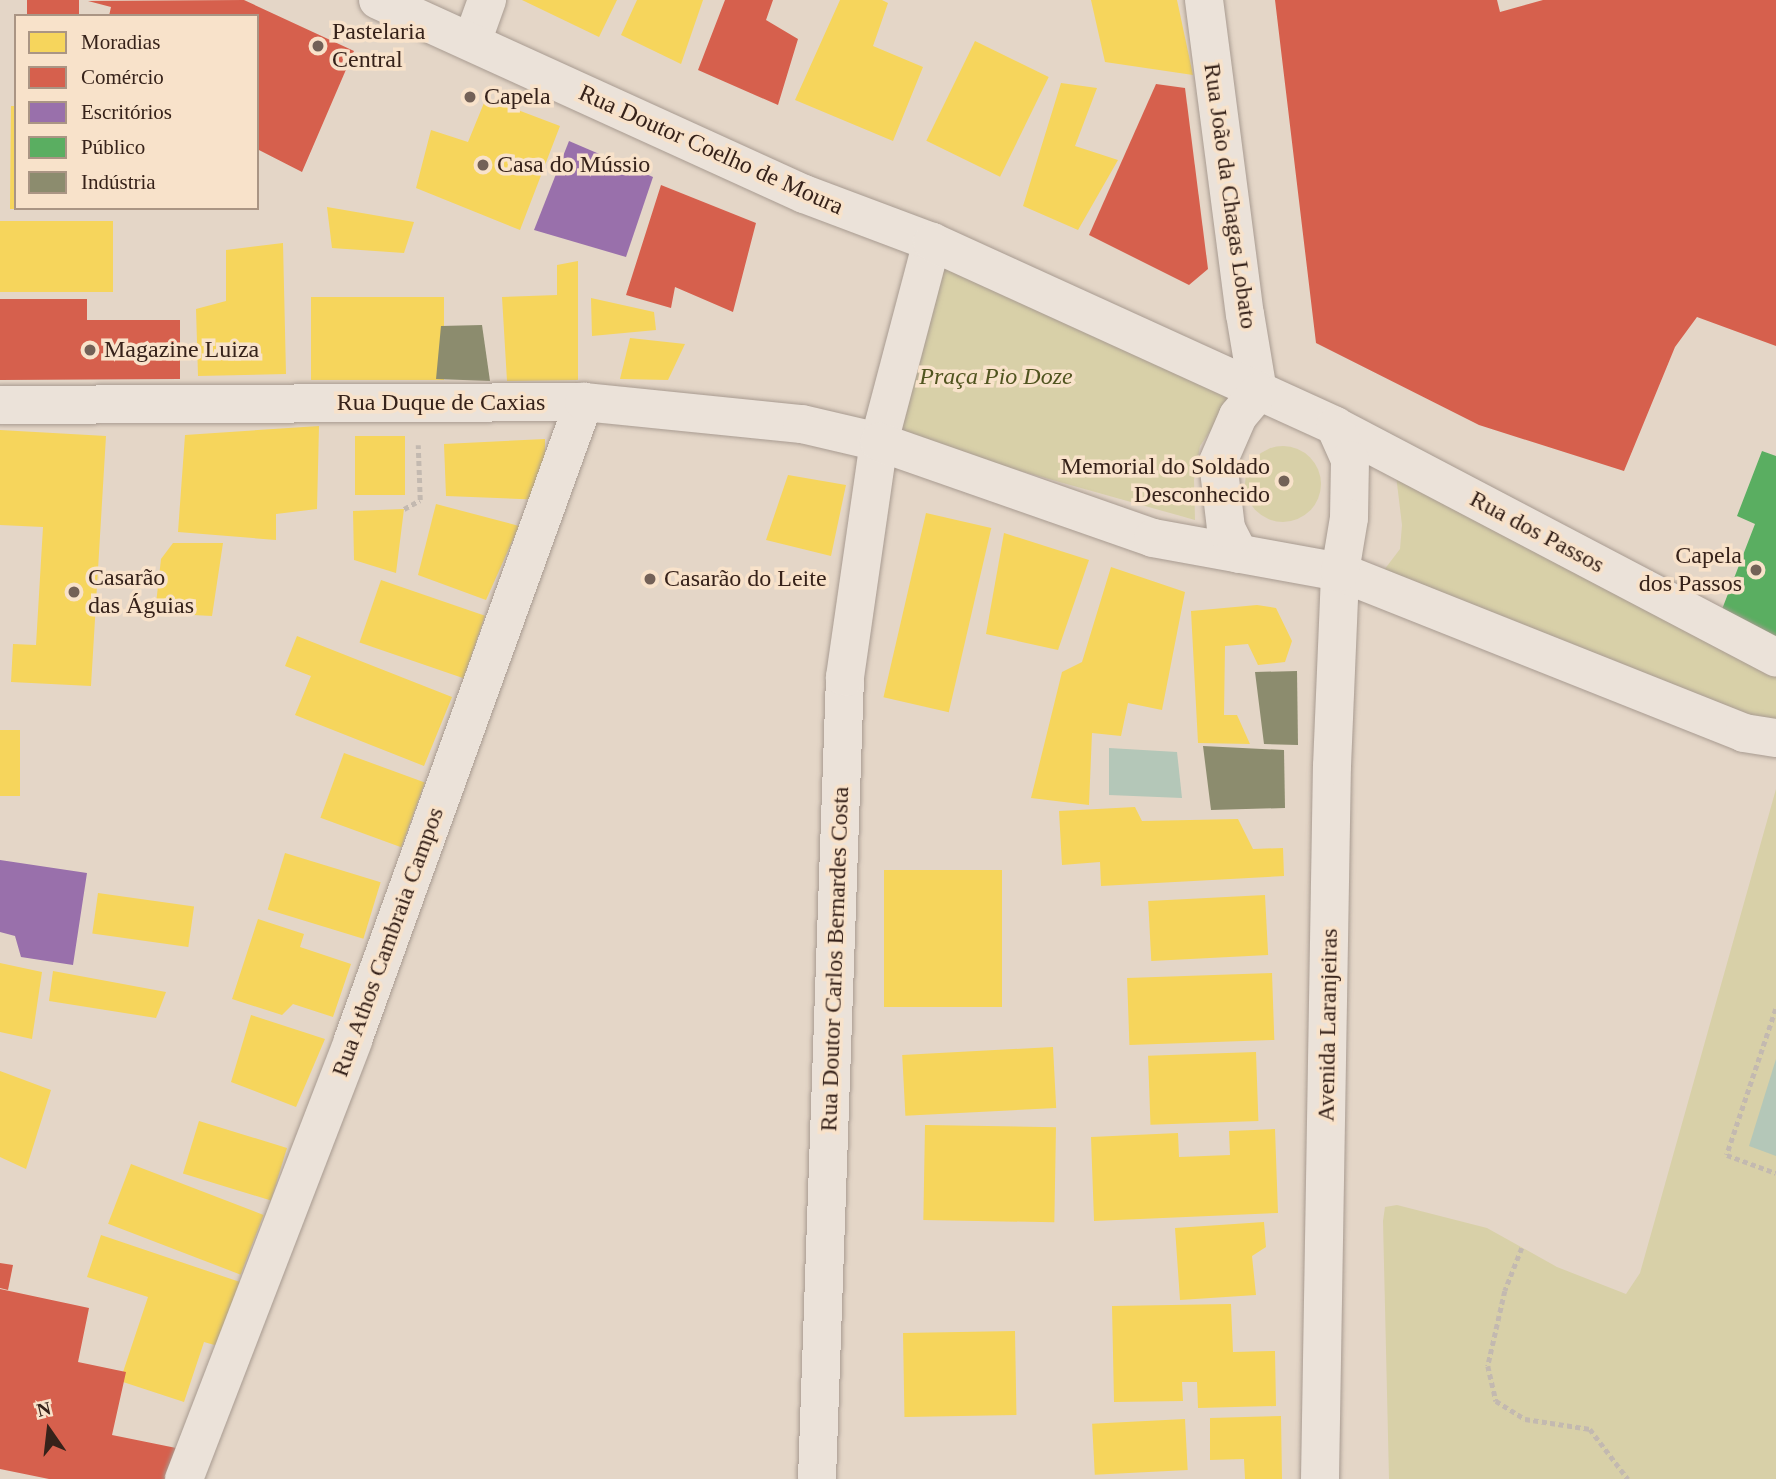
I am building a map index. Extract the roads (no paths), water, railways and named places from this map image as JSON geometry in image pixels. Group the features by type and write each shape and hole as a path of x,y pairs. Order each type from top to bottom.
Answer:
{"street":[{"name":"Rua Doutor Coelho de Moura","path":"378,0 804,194 932,242"},
{"path":"472,42 487,0"},
{"name":"Rua João da Chagas Lobato","path":"1204,0 1245,314 1258,392"},
{"path":"1340,572 1349,518 1350,460 1335,426 932,242 879,442 1153,538 1340,572 1744,733 1776,738"},
{"path":"1239,554 1226,528 1218,462 1238,416 1258,392"},
{"name":"Rua Duque de Caxias","path":"0,405 584,402 802,424 879,442"},
{"name":"Rua Athos Cambraia Campos","path":"184,1479 353,1040 584,402"},
{"name":"Rua dos Passos","path":"1335,426 1776,658"},
{"name":"Rua Doutor Carlos Bernardes Costa","path":"817,1479 845,677 879,442"},
{"name":"Avenida Laranjeiras","path":"1320,1479 1332,779 1340,572"}],"place":[{"name":"Pastelaria Central","path":"318,46"},
{"name":"Capela","path":"470,97"},
{"name":"Casa do Mússio","path":"483,165"},
{"name":"Magazine Luiza","path":"90,350"},
{"name":"Memorial do Soldado Desconhecido","path":"1284,481"},
{"name":"Capela dos Passos","path":"1756,570"},
{"name":"Casarão do Leite","path":"650,579"},
{"name":"Casarão das Águias","path":"74,592"}],"park label":[{"name":"Praça Pio Doze","path":"996,377"}]}
